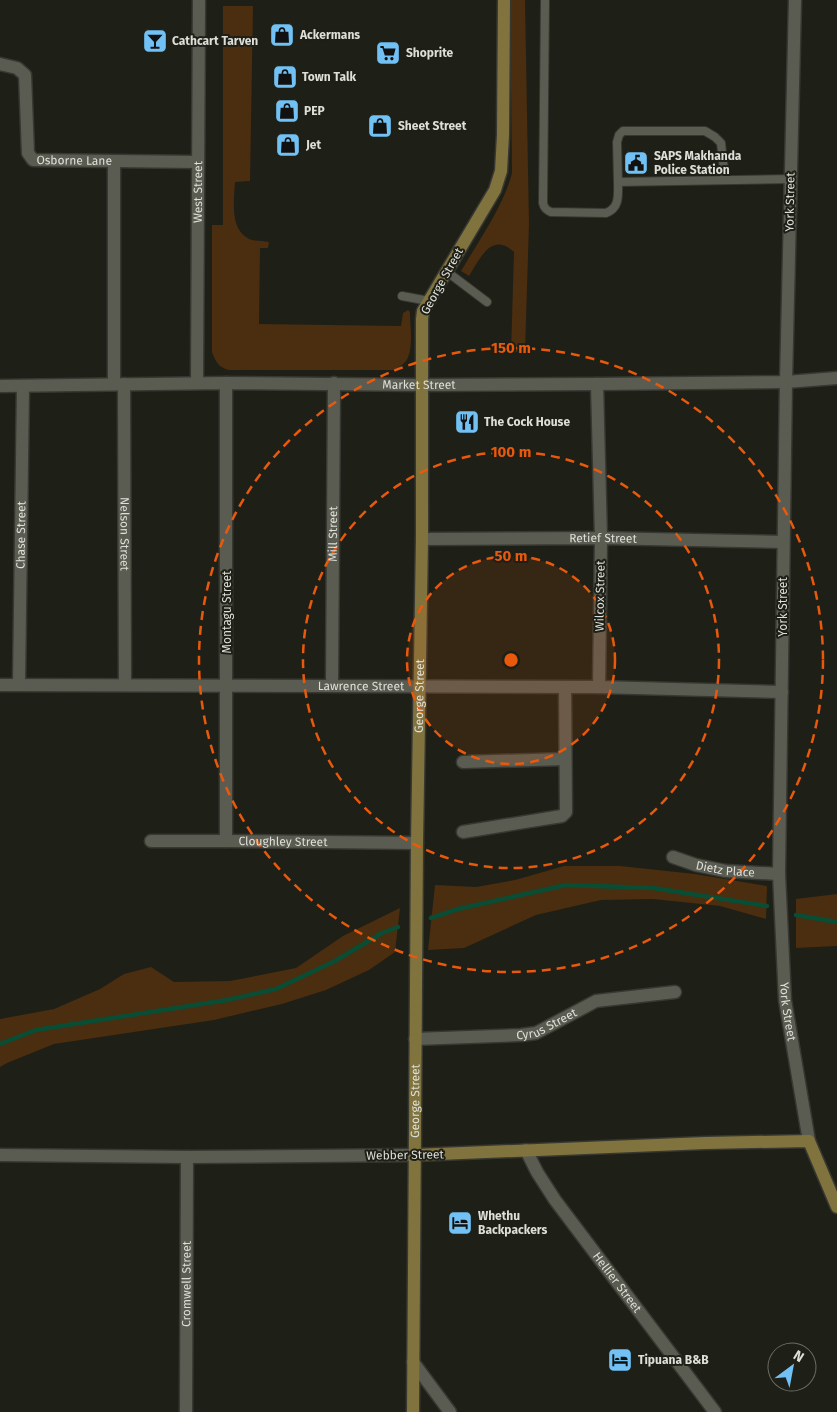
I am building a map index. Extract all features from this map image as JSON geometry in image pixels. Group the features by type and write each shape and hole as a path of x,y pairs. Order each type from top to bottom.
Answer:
{"main road":[{"name":"George Street","path":"413,1412 417,843 422,539 422,319 429,301 495,190 500,170 503,136 504,0"},
{"name":"Webber Street","path":"416,1155 705,1143 809,1141"},
{"name":"York Street","path":"809,1141 837,1207"}],"street":[{"name":"West Street","path":"197,383 199,0"},
{"name":"York Street","path":"795,0 783,542 779,874 785,1000 809,1141"},
{"name":"Osborne Lane","path":"0,65 17,68 25,75 28,153 33,160 198,162"},
{"name":"Nelson Street","path":"114,162 125,685"},
{"name":"Market Street","path":"0,386 197,383 597,384 786,382 837,378"},
{"name":"Montagu Street","path":"226,383 226,840"},
{"name":"Mill Street","path":"332,686 334,383"},
{"name":"Wilcox Street","path":"597,384 601,538 599,687"},
{"name":"Chase Street","path":"19,684 23,386"},
{"name":"Retief Street","path":"422,539 601,538 783,542"},
{"name":"Lawrence Street","path":"0,685 227,685 420,688 599,687 782,692"},
{"path":"463,832 562,816 566,812 565,687"},
{"path":"463,762 566,759"},
{"name":"Cloughley Street","path":"151,841 226,840 417,843"},
{"name":"Dietz Place","path":"673,857 696,865 726,871 779,874"},
{"name":"Cyrus Street","path":"415,1039 536,1033 596,1002 675,992"},
{"name":"Hellier Street","path":"526,1150 537,1172 555,1200 715,1412"},
{"name":"Webber Street","path":"0,1155 187,1157 416,1155"},
{"name":"Cromwell Street","path":"186,1412 187,1157"},
{"path":"413,1362 450,1412"}],"lane":[{"path":"545,0 544,207 551,212 606,213 612,211 618,199 617,142 619,136 624,131 706,131 721,143 725,180"},
{"path":"618,182 791,179"},
{"path":"446,271 487,302"},
{"path":"402,296 429,301"}],"shaded area":[{"path":"510,0 525,0 529,224 525,352 511,352 514,252 506,246 499,244 493,246 482,255 469,276 461,271 497,210 512,173"},
{"path":"223,6 253,6 250,181 235,182 234,215 236,223 245,236 252,240 269,242 268,248 260,248 259,324 401,326 403,313 408,310 410,312 410,351 406,361 393,370 229,370 218,364 212,352 212,225 223,225"},
{"path":"564,866 620,866 695,874 767,886 766,919 720,906 653,899 601,900 536,915 464,948 428,950 435,885 476,887 515,880"},
{"path":"837,894 837,946 796,948 796,899"},
{"path":"400,908 395,952 369,970 326,990 282,1004 214,1020 54,1044 0,1067 0,1019 54,1009 100,989 124,974 151,967 174,982 230,981 296,968 343,936"}],"waterway":[{"path":"431,918 458,909 566,885 653,888 767,906"},
{"path":"796,915 837,922"},
{"path":"0,1044 36,1030 227,1000 276,989 335,961 382,933 398,927"}],"place":[{"name":"Ackermans","path":"282,35"},
{"name":"Cathcart Tarven","path":"155,41"},
{"name":"Shoprite","path":"388,53"},
{"name":"Town Talk","path":"285,77"},
{"name":"PEP","path":"287,111"},
{"name":"Sheet Street","path":"380,126"},
{"name":"Jet","path":"288,145"},
{"name":"SAPS Makhanda Police Station","path":"636,163"},
{"name":"The Cock House","path":"467,422"},
{"name":"Whethu Backpackers","path":"460,1223"},
{"name":"Tipuana B&B","path":"620,1360"}]}
